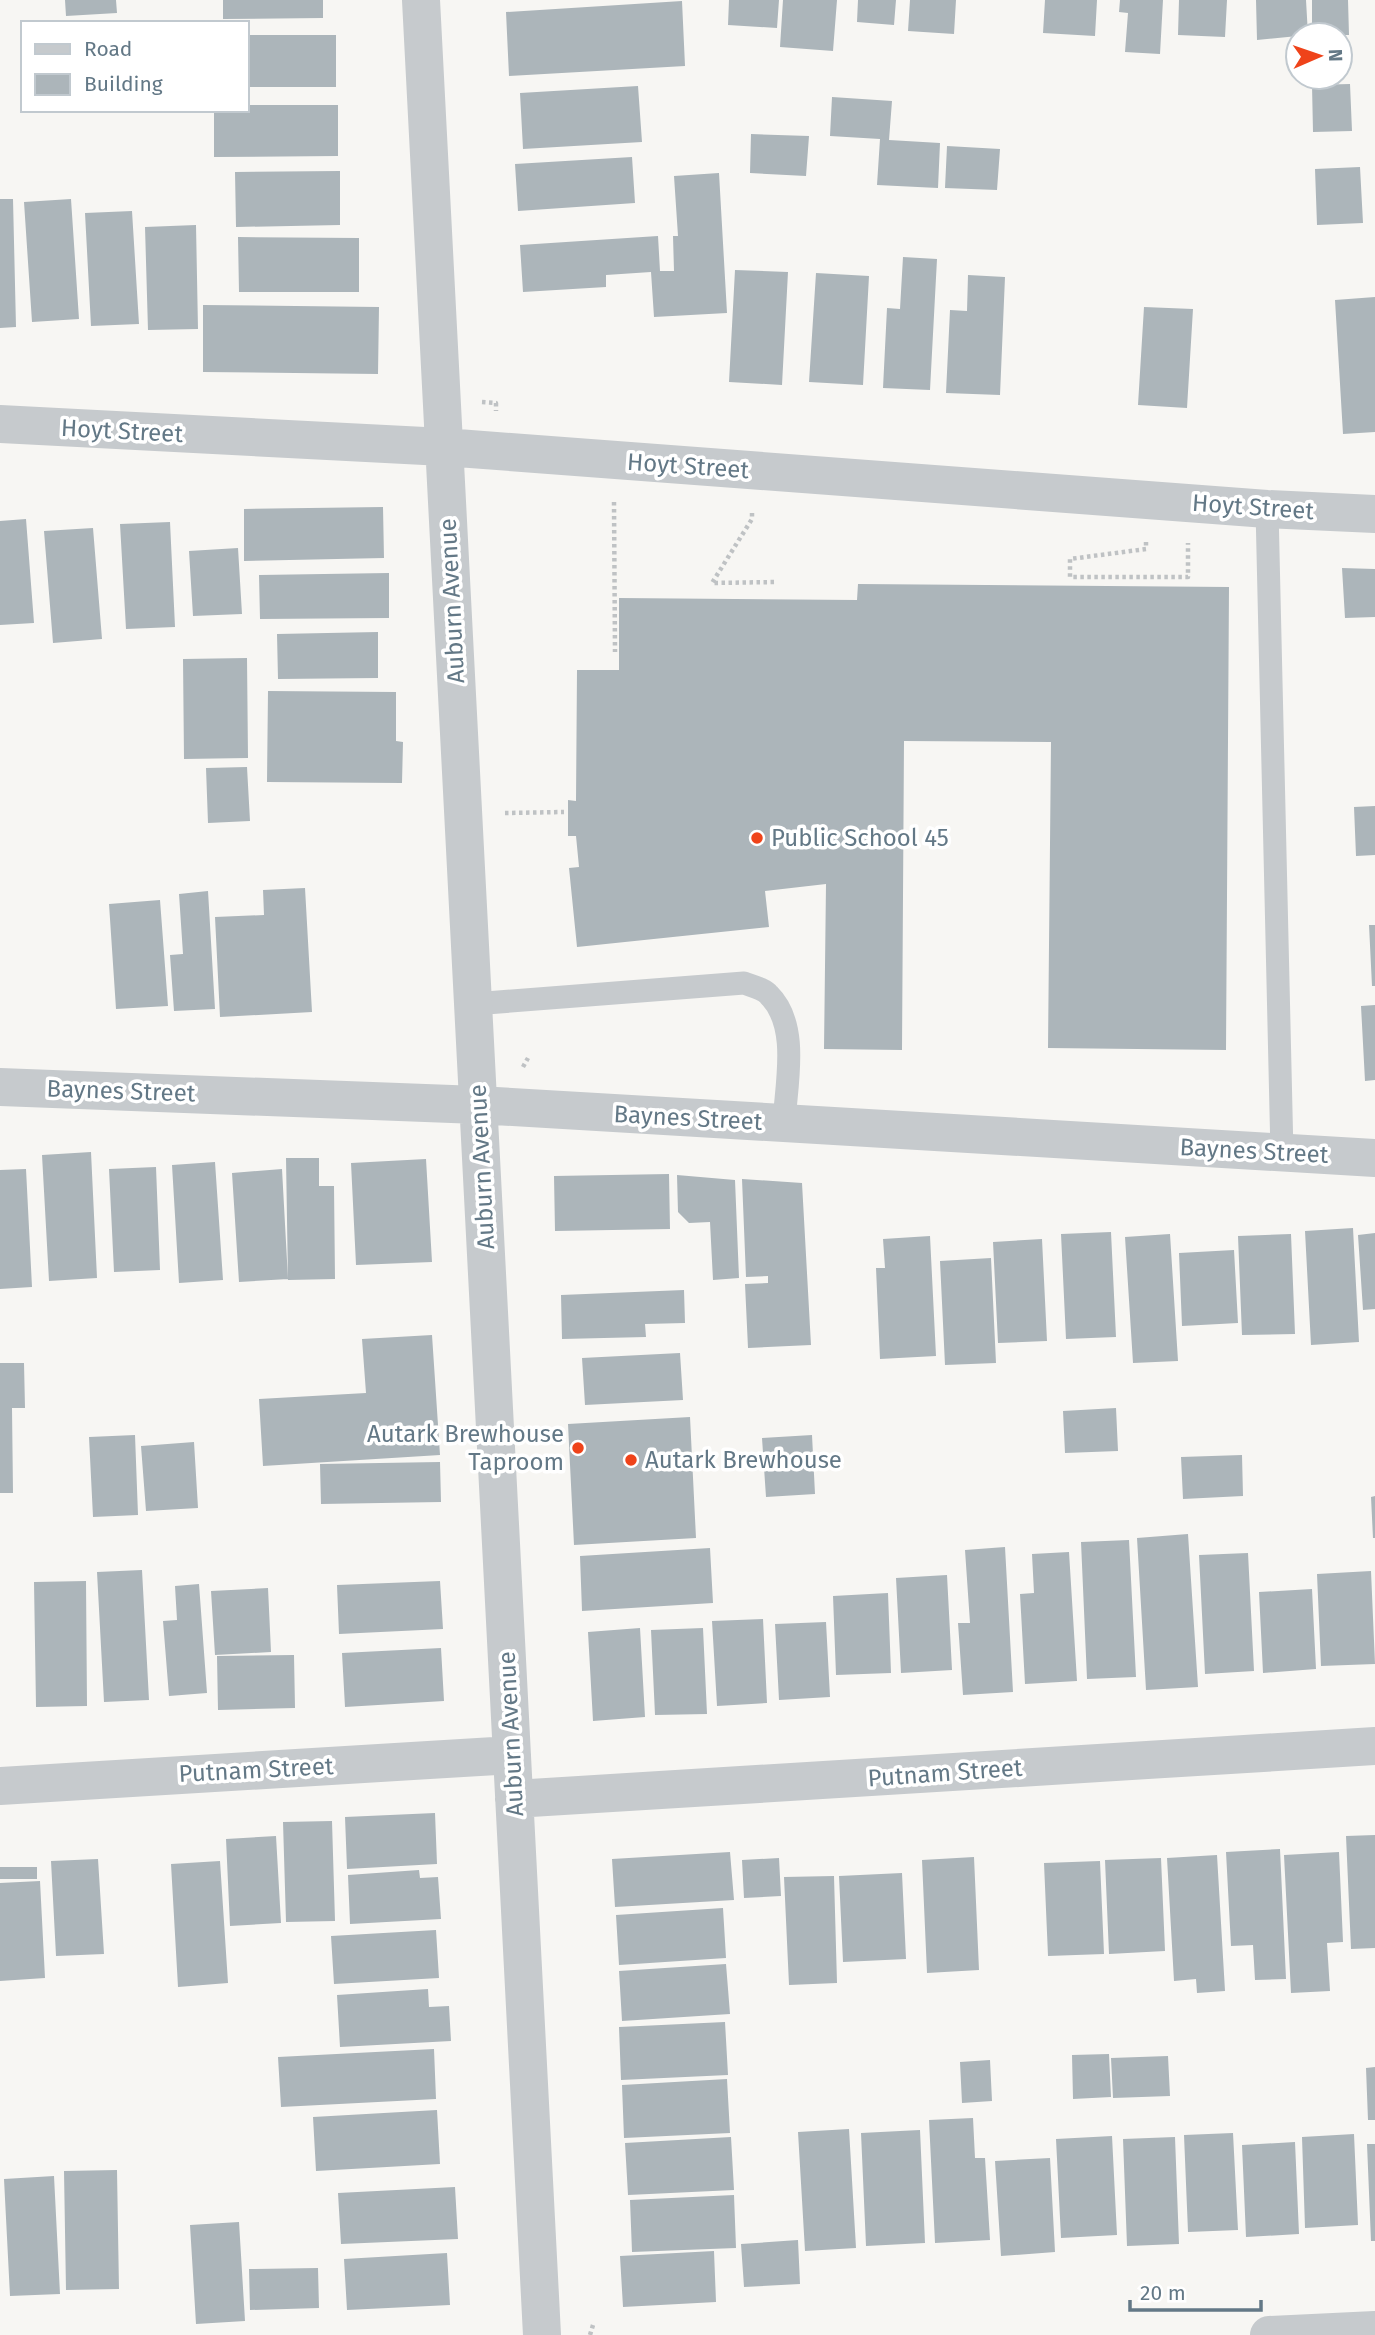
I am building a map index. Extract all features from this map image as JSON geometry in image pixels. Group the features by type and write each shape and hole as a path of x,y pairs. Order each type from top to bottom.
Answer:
{"street":[{"name":"Auburn Avenue","path":"421,0 542,2335"},
{"name":"Hoyt Street","path":"0,424 444,447 1267,509 1375,514"},
{"name":"Baynes Street","path":"0,1087 478,1105 1375,1158"},
{"name":"Putnam Street","path":"514,1799 1375,1746"},
{"name":"Putnam Street","path":"0,1786 512,1755"},
{"path":"1269,2335 1361,2332"}],"lane":[{"path":"1267,509 1282,1154"},
{"path":"473,1004 744,983 768,993 779,1009 787,1029 784,1123"}],"path":[{"path":"481,402 496,403"},
{"path":"614,501 615,652"},
{"path":"752,508 752,519 712,583 775,582"},
{"path":"1146,533 1146,549 1070,559 1070,577 1188,577 1188,553"},
{"path":"499,813 564,812"},
{"path":"590,2335 593,2325"}],"building":[{"path":"65,0 116,0 117,13 66,16"},
{"path":"223,0 323,0 323,18 223,19"},
{"path":"729,0 779,0 777,28 728,25"},
{"path":"783,0 837,0 833,51 780,47"},
{"path":"858,0 896,0 894,25 857,22"},
{"path":"910,0 956,0 954,34 908,31"},
{"path":"1045,0 1097,0 1095,36 1043,33"},
{"path":"1120,0 1163,0 1160,54 1125,52 1128,13 1119,12"},
{"path":"1179,0 1227,0 1225,37 1178,35"},
{"path":"1256,0 1306,0 1307,21 1284,21 1284,37 1257,40"},
{"path":"1312,0 1348,0 1349,21 1312,21"},
{"path":"682,1 685,66 509,76 506,12"},
{"path":"248,35 336,35 336,87 248,87"},
{"path":"638,86 642,142 523,149 520,93"},
{"path":"1312,91 1350,91 1352,131 1313,132"},
{"path":"832,97 892,101 889,140 940,143 938,188 877,185 880,139 830,136"},
{"path":"248,105 338,105 338,156 214,157 214,112 248,112"},
{"path":"751,134 809,136 806,176 750,173"},
{"path":"947,146 1000,149 997,190 945,188"},
{"path":"632,157 635,203 518,211 515,164"},
{"path":"1360,167 1363,223 1317,225 1315,169"},
{"path":"340,171 340,225 236,227 235,172"},
{"path":"719,173 727,313 654,317 651,272 606,275 606,287 523,292 520,245 658,236 660,271 674,271 673,236 678,236 674,176"},
{"path":"0,199 13,199 16,327 0,328"},
{"path":"71,199 79,319 32,322 24,202"},
{"path":"132,211 139,324 91,326 85,213"},
{"path":"196,225 198,329 148,330 145,227"},
{"path":"238,237 359,238 359,292 239,292"},
{"path":"903,257 937,259 930,390 883,388 887,308 900,309"},
{"path":"735,270 788,272 782,385 729,382"},
{"path":"816,273 869,276 863,385 809,382"},
{"path":"968,275 1005,277 1000,395 946,393 950,310 967,311"},
{"path":"1375,297 1375,432 1343,434 1335,300"},
{"path":"203,305 379,307 378,374 203,372"},
{"path":"1144,307 1193,309 1187,408 1138,405"},
{"path":"383,507 384,558 244,561 244,509"},
{"path":"26,519 34,623 0,625 0,521"},
{"path":"170,522 175,627 126,629 120,524"},
{"path":"93,528 102,639 53,643 44,531"},
{"path":"238,548 242,614 193,616 189,551"},
{"path":"1342,568 1375,569 1375,617 1345,618"},
{"path":"389,573 389,618 260,619 259,575"},
{"path":"858,584 1229,587 1226,1050 1048,1048 1051,742 904,741 902,1050 824,1049 826,884 765,891 769,927 577,947 569,868 579,867 576,836 568,836 568,800 576,801 577,670 619,670 619,598 857,600"},
{"path":"378,632 378,678 278,679 277,634"},
{"path":"247,658 248,758 184,759 183,659"},
{"path":"268,691 396,692 396,741 403,742 402,783 267,782"},
{"path":"247,767 250,821 208,823 206,768"},
{"path":"1375,806 1375,855 1356,856 1354,807"},
{"path":"305,888 312,1012 220,1017 215,917 264,915 263,890"},
{"path":"208,891 215,1009 174,1011 170,955 183,954 179,894"},
{"path":"160,900 168,1006 116,1009 109,904"},
{"path":"1369,925 1375,925 1375,986 1372,986"},
{"path":"1375,1005 1375,1080 1365,1081 1361,1006"},
{"path":"91,1152 97,1278 49,1281 42,1155"},
{"path":"286,1158 319,1158 319,1186 334,1186 335,1279 288,1280"},
{"path":"426,1159 432,1262 356,1265 351,1163"},
{"path":"215,1162 223,1280 179,1283 172,1165"},
{"path":"156,1167 160,1270 114,1272 109,1169"},
{"path":"26,1169 32,1287 0,1289 0,1170"},
{"path":"282,1169 288,1279 239,1282 232,1173"},
{"path":"669,1174 670,1229 555,1231 554,1176"},
{"path":"677,1175 735,1180 739,1278 713,1280 710,1222 689,1223 678,1212"},
{"path":"742,1179 802,1183 811,1345 748,1348 745,1284 768,1283 768,1276 746,1277"},
{"path":"1353,1228 1359,1342 1311,1345 1305,1231"},
{"path":"1111,1232 1116,1337 1066,1339 1061,1234"},
{"path":"1375,1233 1375,1309 1363,1310 1358,1235"},
{"path":"1170,1234 1178,1361 1133,1363 1125,1237"},
{"path":"1291,1234 1295,1334 1242,1335 1238,1236"},
{"path":"930,1236 936,1356 880,1359 876,1268 885,1268 883,1239"},
{"path":"1042,1239 1047,1341 998,1343 993,1242"},
{"path":"1234,1250 1238,1323 1182,1326 1179,1253"},
{"path":"991,1258 996,1363 945,1365 940,1261"},
{"path":"684,1290 685,1323 645,1324 646,1337 562,1339 561,1295"},
{"path":"432,1335 440,1455 263,1466 259,1399 366,1393 362,1339"},
{"path":"680,1353 683,1400 585,1405 582,1358"},
{"path":"0,1363 24,1363 25,1408 12,1408 13,1493 0,1493"},
{"path":"1116,1408 1118,1451 1065,1453 1063,1411"},
{"name":"Autark Brewhouse","path":"690,1417 696,1538 574,1545 568,1424"},
{"path":"135,1435 138,1515 93,1517 89,1437"},
{"path":"812,1435 815,1494 766,1497 762,1438"},
{"path":"194,1442 198,1508 146,1511 141,1446"},
{"path":"1242,1455 1243,1496 1183,1499 1181,1457"},
{"path":"440,1462 441,1502 321,1504 320,1464"},
{"path":"1375,1496 1375,1538 1373,1538 1371,1497"},
{"path":"1188,1534 1198,1687 1146,1690 1137,1538"},
{"path":"1129,1540 1136,1677 1087,1679 1081,1542"},
{"path":"1005,1547 1013,1692 963,1695 958,1623 970,1623 965,1550"},
{"path":"710,1548 713,1603 582,1611 580,1556"},
{"path":"1069,1552 1077,1681 1025,1684 1020,1594 1034,1593 1032,1554"},
{"path":"1248,1553 1254,1671 1205,1674 1199,1555"},
{"path":"142,1570 149,1700 104,1702 97,1572"},
{"path":"1371,1571 1375,1664 1321,1666 1317,1574"},
{"path":"947,1575 952,1670 901,1673 896,1578"},
{"path":"86,1581 87,1706 36,1707 34,1582"},
{"path":"440,1581 443,1629 339,1634 337,1585"},
{"path":"199,1584 207,1693 169,1696 163,1621 177,1620 175,1586"},
{"path":"268,1588 271,1652 215,1655 211,1591"},
{"path":"1312,1589 1316,1669 1263,1673 1259,1592"},
{"path":"888,1593 891,1673 836,1675 833,1596"},
{"path":"763,1619 767,1703 717,1706 712,1621"},
{"path":"826,1622 830,1697 779,1700 775,1624"},
{"path":"640,1628 645,1717 593,1721 588,1632"},
{"path":"703,1628 707,1714 655,1715 651,1630"},
{"path":"441,1648 444,1701 345,1707 342,1653"},
{"path":"294,1655 295,1708 218,1710 217,1656"},
{"path":"435,1813 437,1864 347,1869 345,1817"},
{"path":"332,1821 335,1921 286,1922 283,1822"},
{"path":"1375,1835 1375,1948 1351,1949 1346,1836"},
{"path":"276,1836 281,1923 230,1926 226,1839"},
{"path":"1280,1849 1286,1979 1255,1980 1253,1945 1231,1946 1226,1852"},
{"path":"730,1852 734,1900 615,1907 612,1859"},
{"path":"1339,1852 1343,1942 1327,1943 1330,1991 1291,1993 1284,1855"},
{"path":"1217,1855 1225,1991 1197,1993 1196,1979 1174,1981 1167,1858"},
{"path":"974,1857 979,1970 927,1973 922,1860"},
{"path":"779,1858 781,1896 744,1898 742,1860"},
{"path":"1161,1858 1165,1951 1109,1954 1105,1860"},
{"path":"98,1859 104,1954 56,1956 51,1861"},
{"path":"220,1861 228,1983 178,1987 171,1864"},
{"path":"1100,1861 1104,1954 1048,1956 1044,1863"},
{"path":"0,1867 37,1867 37,1879 0,1879"},
{"path":"419,1870 420,1878 438,1877 441,1919 350,1924 348,1875"},
{"path":"902,1873 906,1959 843,1962 839,1876"},
{"path":"834,1876 837,1983 789,1985 784,1877"},
{"path":"40,1881 45,1978 0,1981 0,1883"},
{"path":"723,1908 726,1958 619,1965 616,1915"},
{"path":"436,1930 439,1978 334,1984 331,1936"},
{"path":"726,1964 730,2014 622,2021 619,1971"},
{"path":"428,1989 429,2007 449,2006 451,2041 340,2047 337,1995"},
{"path":"725,2022 728,2075 621,2080 619,2027"},
{"path":"434,2049 436,2099 281,2107 278,2057"},
{"path":"1109,2054 1111,2097 1073,2099 1072,2055"},
{"path":"1168,2056 1170,2096 1113,2098 1111,2058"},
{"path":"990,2060 992,2101 962,2103 960,2062"},
{"path":"1375,2067 1375,2120 1368,2120 1366,2068"},
{"path":"727,2079 730,2133 624,2138 622,2085"},
{"path":"437,2110 440,2164 316,2171 313,2117"},
{"path":"973,2118 975,2158 985,2158 990,2240 935,2243 929,2120"},
{"path":"849,2129 856,2248 805,2251 798,2132"},
{"path":"920,2130 925,2243 866,2246 861,2133"},
{"path":"1233,2133 1238,2230 1188,2232 1184,2135"},
{"path":"1354,2134 1358,2225 1305,2228 1302,2137"},
{"path":"1112,2136 1117,2235 1061,2238 1056,2139"},
{"path":"731,2137 734,2190 628,2195 625,2143"},
{"path":"1175,2137 1179,2244 1127,2246 1123,2139"},
{"path":"1295,2142 1299,2234 1246,2237 1242,2145"},
{"path":"1367,2144 1375,2144 1375,2241 1371,2241"},
{"path":"1050,2158 1055,2252 1001,2256 995,2161"},
{"path":"117,2170 119,2289 66,2290 64,2171"},
{"path":"54,2176 60,2294 10,2296 4,2179"},
{"path":"455,2187 458,2239 341,2244 338,2193"},
{"path":"734,2195 736,2248 632,2252 630,2200"},
{"path":"239,2222 245,2321 196,2324 190,2225"},
{"path":"798,2240 800,2284 744,2287 741,2244"},
{"path":"714,2251 716,2302 623,2307 620,2256"},
{"path":"447,2253 450,2305 347,2310 344,2259"},
{"path":"318,2268 319,2308 250,2310 249,2269"}],"place":[{"name":"Public School 45","path":"757,838"},
{"name":"Autark Brewhouse Taproom","path":"578,1448"},
{"name":"Autark Brewhouse","path":"631,1460"}]}
